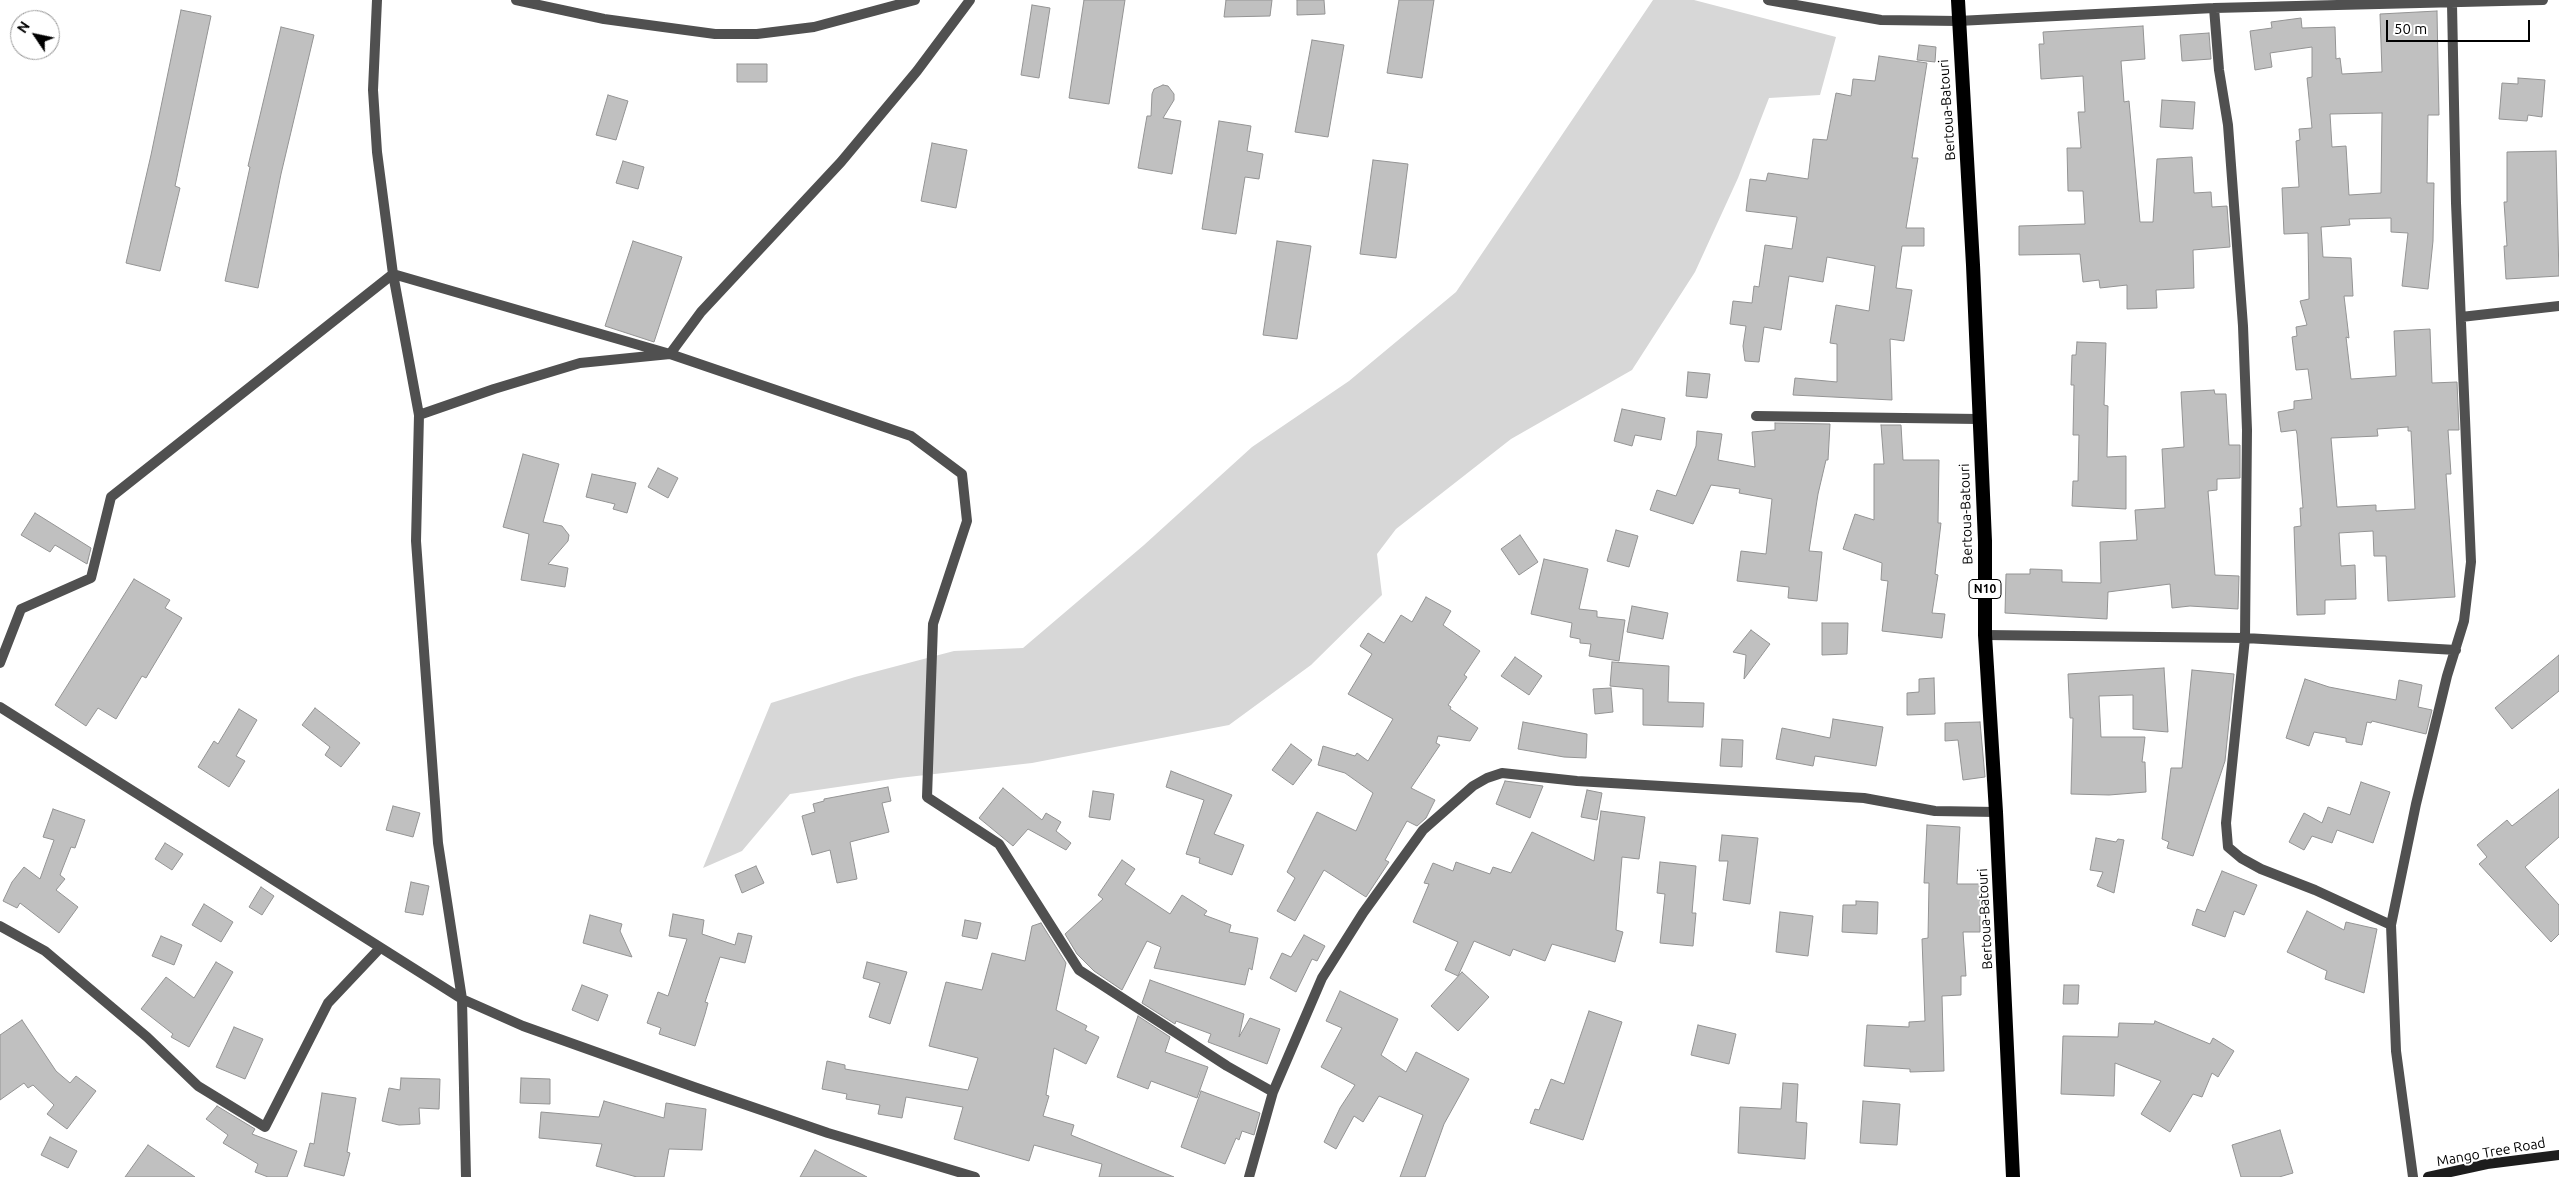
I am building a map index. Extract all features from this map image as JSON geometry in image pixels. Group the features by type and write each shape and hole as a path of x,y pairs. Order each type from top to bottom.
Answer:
{"highway":[{"name":"Bertoua-Batouri","path":"1958,0 1974,265 1978,419 1984,540 1985,636 1996,812 2013,1177"}],"main road":[{"name":"Mango Tree Road","path":"2428,1177 2487,1164 2559,1155"}],"street":[{"path":"377,0 373,90 378,152 393,274 419,415 416,541 438,843 462,999 466,1177"},
{"path":"516,0 604,19 715,34 757,34 814,27 915,0"},
{"path":"419,415 494,389 580,363 670,354 701,312 841,162 917,72 970,0"},
{"path":"1768,0 1881,20 1958,21 2214,8 2452,4 2543,0"},
{"path":"2413,1177 2396,1051 2391,925 2416,804 2447,676 2456,650 2469,596 2472,562 2461,317 2452,4"},
{"path":"2214,8 2219,70 2228,125 2247,430 2245,638 2226,823 2228,847 2241,858 2261,869 2316,890 2391,925"},
{"path":"393,274 670,354 910,436 962,474 967,521 933,624 927,797 998,844 1079,970 1228,1066 1274,1092"},
{"path":"0,663 21,609 91,578 111,497 393,274"},
{"path":"2461,317 2559,306"},
{"path":"1756,416 1978,419"},
{"path":"1985,636 2245,638 2456,650"},
{"path":"0,707 462,999 523,1026 675,1080 828,1133 975,1177"},
{"path":"1249,1177 1274,1092 1322,978 1363,913 1423,830 1473,786 1502,773 1577,781 1864,798 1935,811 1996,812"},
{"path":"0,926 45,951 146,1037 198,1086 265,1127 328,1003 380,948"}],"shaded area":[{"path":"1653,0 1694,0 1836,37 1820,95 1769,98 1738,178 1695,272 1632,370 1511,439 1396,529 1377,554 1382,595 1311,665 1229,725 1032,763 899,778 790,794 742,851 703,868 771,703 855,677 954,651 1023,648 1144,545 1252,447 1349,381 1456,292"}],"building":[{"path":"1084,0 1125,0 1109,104 1069,98"},
{"path":"1226,0 1272,0 1270,16 1224,17"},
{"path":"1297,0 1324,0 1325,14 1297,15"},
{"path":"1399,0 1434,0 1422,78 1387,73"},
{"path":"1032,5 1050,8 1039,78 1021,75"},
{"path":"181,10 211,16 175,186 180,188 160,271 126,263"},
{"path":"2437,11 2439,115 2428,115 2427,183 2434,183 2433,241 2428,289 2402,286 2408,233 2391,232 2391,218 2349,219 2350,225 2321,227 2323,257 2351,258 2353,296 2344,296 2351,379 2396,376 2394,331 2430,329 2432,383 2457,382 2459,430 2448,430 2451,474 2446,474 2455,597 2388,601 2386,556 2374,556 2373,531 2339,533 2341,566 2355,565 2356,599 2325,600 2325,614 2297,615 2294,527 2301,526 2300,508 2303,508 2297,434 2296,430 2281,432 2278,412 2294,409 2294,401 2312,399 2308,369 2296,370 2292,337 2297,336 2296,327 2307,325 2300,301 2309,299 2308,233 2284,234 2282,188 2299,187 2296,141 2300,140 2299,129 2312,128 2307,78 2312,77 2312,47 2270,53 2272,67 2255,70 2250,31 2272,28 2271,22 2301,18 2302,28 2335,27 2336,59 2340,58 2342,74 2382,72 2380,14","holes":["2382,113 2381,193 2349,195 2346,146 2332,147 2330,114","2408,427 2408,431 2411,431 2415,509 2376,511 2376,505 2337,507 2331,438 2378,436 2377,429"]},
{"path":"2143,26 2145,59 2121,61 2124,102 2129,101 2140,222 2153,222 2157,159 2192,157 2194,193 2211,192 2212,207 2227,206 2230,247 2193,250 2194,288 2156,290 2157,308 2127,309 2127,285 2100,288 2099,280 2083,282 2080,254 2019,255 2019,226 2085,224 2083,191 2068,191 2067,148 2081,148 2078,112 2085,112 2083,76 2041,79 2039,44 2044,44 2043,32"},
{"path":"281,27 314,35 281,174 258,288 225,281 250,167 248,166"},
{"path":"2209,33 2211,59 2182,61 2180,35"},
{"path":"1312,40 1344,45 1328,137 1295,132"},
{"path":"1919,45 1936,47 1935,62 1917,60"},
{"path":"1879,56 1927,63 1912,158 1918,158 1906,228 1924,228 1924,246 1902,246 1896,288 1912,290 1904,341 1890,339 1892,400 1793,395 1795,378 1837,382 1837,344 1830,343 1836,305 1869,311 1875,266 1827,257 1823,282 1789,276 1781,330 1764,327 1759,362 1745,361 1743,346 1746,326 1730,324 1733,301 1752,303 1754,286 1759,287 1765,245 1792,249 1797,217 1746,211 1750,179 1766,181 1768,173 1808,179 1813,139 1827,140 1836,93 1851,96 1853,79 1875,81"},
{"path":"737,64 767,64 767,82 737,82"},
{"path":"2518,78 2545,80 2542,117 2528,115 2527,121 2499,119 2502,83 2518,84"},
{"path":"1163,85 1168,86 1174,94 1174,100 1163,118 1181,121 1172,174 1138,168 1147,116 1151,116 1152,94 1154,89"},
{"path":"608,95 628,101 616,140 596,135"},
{"path":"2162,100 2195,102 2193,129 2160,127"},
{"path":"1219,121 1251,126 1247,151 1263,154 1259,179 1245,177 1236,234 1202,229"},
{"path":"932,143 967,150 956,208 921,201"},
{"path":"2556,151 2559,276 2506,279 2504,246 2507,246 2504,202 2507,202 2507,152"},
{"path":"1373,160 1408,164 1396,258 1360,254"},
{"path":"623,161 644,167 638,189 616,183"},
{"path":"633,241 682,257 654,342 605,326"},
{"path":"1277,241 1311,246 1297,339 1263,335"},
{"path":"2077,342 2106,343 2104,405 2108,406 2107,457 2126,456 2126,509 2072,506 2073,481 2078,481 2079,435 2073,435 2074,385 2071,385 2072,355 2076,355"},
{"path":"1688,372 1710,374 1707,398 1686,396"},
{"path":"2214,390 2215,394 2226,394 2229,445 2240,445 2240,478 2217,479 2217,490 2208,491 2215,575 2239,576 2238,609 2190,606 2172,608 2170,584 2108,592 2107,619 2005,613 2006,574 2030,574 2030,569 2062,570 2062,582 2101,583 2100,542 2137,540 2135,510 2165,508 2162,449 2184,447 2181,392"},
{"path":"1622,409 1665,418 1661,440 1635,435 1632,446 1614,441"},
{"path":"1775,423 1830,424 1828,460 1826,460 1818,494 1809,551 1822,552 1817,601 1788,598 1789,587 1737,581 1741,551 1766,554 1772,499 1739,493 1740,489 1711,485 1693,524 1650,510 1657,490 1676,496 1696,446 1697,431 1722,434 1718,460 1755,467 1752,432 1775,430"},
{"path":"1881,425 1901,425 1903,460 1939,460 1938,523 1941,523 1935,574 1938,575 1932,613 1945,614 1942,638 1882,631 1888,581 1881,580 1882,563 1843,549 1855,514 1874,520 1874,464 1884,464"},
{"path":"523,454 559,464 543,522 562,526 569,535 568,541 548,564 568,568 565,587 521,580 529,534 503,527"},
{"path":"658,468 678,478 668,498 648,487"},
{"path":"592,474 636,483 627,513 613,509 615,504 586,497"},
{"path":"35,513 91,548 87,564 55,545 50,552 21,535"},
{"path":"1616,530 1638,536 1629,567 1607,561"},
{"path":"1520,535 1538,562 1519,575 1501,549"},
{"path":"1544,559 1588,569 1579,609 1597,611 1597,617 1625,620 1619,661 1589,656 1591,644 1580,643 1580,639 1570,637 1572,623 1531,614"},
{"path":"134,579 170,600 165,608 182,618 146,678 142,676 116,719 98,708 86,726 55,705"},
{"path":"1426,597 1451,611 1443,625 1480,651 1464,675 1467,677 1448,705 1451,707 1450,709 1478,728 1470,741 1438,736 1436,743 1440,745 1411,788 1435,800 1426,818 1417,826 1407,821 1385,860 1389,862 1366,897 1324,870 1295,921 1277,911 1295,878 1287,872 1317,812 1356,831 1373,793 1345,773 1318,765 1323,746 1355,756 1357,753 1368,761 1393,719 1348,694 1372,654 1360,646 1368,633 1384,643 1401,615 1412,622"},
{"path":"1632,606 1668,613 1663,639 1627,632"},
{"path":"1822,623 1848,623 1847,654 1822,655"},
{"path":"1751,630 1770,644 1744,679 1746,655 1733,652"},
{"path":"2559,655 2559,691 2512,729 2495,708"},
{"path":"1515,657 1542,676 1529,695 1501,676"},
{"path":"1612,662 1669,666 1668,702 1704,703 1703,727 1643,725 1643,689 1610,686"},
{"path":"2164,668 2168,732 2133,729 2133,695 2099,696 2101,737 2145,737 2142,762 2145,762 2146,792 2109,795 2071,794 2073,718 2070,718 2068,674"},
{"path":"2192,670 2234,674 2225,761 2193,856 2167,848 2169,842 2162,839 2171,768 2182,768"},
{"path":"1934,678 1935,714 1907,715 1907,693 1919,692 1919,679"},
{"path":"2305,679 2329,687 2396,700 2399,680 2422,685 2418,707 2432,710 2426,734 2372,721 2371,723 2367,722 2362,745 2346,742 2346,738 2314,732 2309,746 2286,738"},
{"path":"1611,688 1613,712 1595,714 1593,689"},
{"path":"315,708 360,743 341,767 325,755 330,747 302,725"},
{"path":"239,709 257,720 236,756 245,761 229,787 198,767 214,741 218,744"},
{"path":"1833,719 1883,727 1876,766 1815,756 1813,766 1776,759 1782,728 1830,738"},
{"path":"1523,722 1587,734 1586,758 1564,757 1518,749"},
{"path":"1980,722 1985,777 1963,780 1958,740 1945,741 1945,723"},
{"path":"1722,739 1743,740 1742,767 1720,766"},
{"path":"1291,744 1312,760 1293,785 1272,770"},
{"path":"1171,771 1232,795 1214,834 1244,845 1232,875 1199,863 1200,858 1186,854 1204,800 1166,787"},
{"path":"1505,781 1543,786 1530,818 1496,804"},
{"path":"2361,782 2390,792 2373,843 2337,830 2332,843 2312,836 2304,850 2289,842 2304,813 2322,823 2328,807 2350,815"},
{"path":"888,787 891,801 882,803 889,832 850,842 857,879 837,883 830,850 812,855 802,816 815,812 813,804 824,801 824,799"},
{"path":"1003,788 1042,820 1046,813 1061,822 1056,831 1071,843 1066,850 1028,829 1013,846 979,818"},
{"path":"2559,789 2559,837 2525,867 2559,905 2559,934 2551,942 2479,864 2487,857 2477,845 2507,820 2512,826"},
{"path":"1587,790 1602,793 1597,820 1581,817"},
{"path":"1093,791 1114,794 1110,820 1089,817"},
{"path":"393,806 420,813 413,837 386,830"},
{"path":"53,809 85,820 75,848 71,847 60,875 65,879 56,890 78,907 59,933 20,903 17,908 3,901 12,882 24,867 40,879 54,840 43,837"},
{"path":"1601,811 1645,817 1639,859 1622,857 1616,930 1623,932 1615,962 1552,944 1545,961 1513,949 1510,956 1474,941 1458,976 1445,970 1458,942 1413,922 1429,884 1424,883 1433,863 1453,871 1456,862 1490,874 1493,867 1511,873 1532,832 1594,861"},
{"path":"1927,825 1960,827 1957,884 1980,884 1980,932 1963,932 1966,976 1961,976 1961,995 1942,996 1944,1071 1910,1072 1910,1069 1864,1066 1867,1025 1909,1027 1909,1022 1925,1021 1922,939 1928,938 1929,883 1924,883"},
{"path":"1722,835 1758,838 1750,904 1723,900 1728,861 1719,861"},
{"path":"2096,838 2116,842 2118,839 2124,840 2114,893 2097,886 2103,872 2090,870"},
{"path":"165,843 183,854 172,870 155,859"},
{"path":"1122,860 1135,869 1125,884 1170,914 1182,895 1207,911 1204,915 1231,925 1229,932 1258,938 1252,970 1249,968 1245,985 1154,968 1161,947 1147,941 1122,990 1094,971 1077,954 1065,934 1103,899 1098,895"},
{"path":"1660,862 1696,866 1692,913 1696,913 1693,946 1660,943 1665,894 1657,893"},
{"path":"756,866 764,883 742,893 735,875"},
{"path":"2222,871 2257,885 2244,915 2234,911 2225,937 2192,925 2197,909 2205,912"},
{"path":"411,882 429,886 423,915 405,912"},
{"path":"261,887 274,896 262,915 249,907"},
{"path":"1856,901 1878,902 1877,934 1842,932 1843,905 1856,905"},
{"path":"204,904 233,922 221,942 192,925"},
{"path":"2307,911 2344,930 2346,922 2377,929 2364,993 2325,979 2327,971 2287,952"},
{"path":"1780,912 1813,916 1808,956 1776,952"},
{"path":"673,914 704,920 702,934 735,945 738,933 752,936 745,963 720,957 705,1002 708,1003 695,1046 659,1034 661,1028 647,1023 658,992 668,996 687,939 669,936"},
{"path":"590,915 622,924 620,931 632,957 583,943"},
{"path":"965,920 981,923 977,939 962,936"},
{"path":"1041,923 1066,963 1056,1010 1087,1026 1085,1030 1099,1037 1086,1064 1054,1048 1046,1095 1049,1096 1043,1116 1074,1125 1071,1135 1174,1177 1099,1177 1102,1164 1034,1145 1029,1161 954,1139 963,1107 906,1097 902,1118 878,1114 880,1105 846,1099 847,1094 822,1089 827,1061 845,1065 845,1069 968,1090 978,1058 929,1046 946,982 982,990 992,953 1025,961 1032,926"},
{"path":"1304,935 1325,946 1317,961 1312,959 1296,992 1270,978 1282,953 1291,957"},
{"path":"161,936 182,945 174,965 152,956"},
{"path":"216,962 233,972 189,1047 171,1037 173,1034 141,1009 166,977 194,998"},
{"path":"867,962 907,972 890,1024 869,1017 880,983 863,978"},
{"path":"1462,972 1489,997 1458,1031 1431,1006"},
{"path":"1150,980 1244,1014 1239,1037 1250,1018 1280,1029 1267,1064 1208,1042 1211,1034 1176,1021 1175,1024 1142,1003"},
{"path":"582,985 608,995 598,1021 572,1010"},
{"path":"2064,985 2079,985 2078,1004 2063,1004"},
{"path":"1340,991 1398,1019 1381,1055 1406,1072 1416,1052 1469,1079 1444,1124 1425,1177 1400,1177 1423,1115 1379,1096 1363,1122 1354,1116 1336,1149 1324,1142 1340,1108 1355,1085 1321,1067 1342,1028 1326,1021"},
{"path":"1589,1011 1622,1022 1583,1140 1530,1123 1535,1109 1539,1110 1551,1079 1564,1084"},
{"path":"1138,1016 1170,1037 1165,1052 1208,1067 1197,1098 1151,1081 1148,1089 1117,1077"},
{"path":"22,1020 56,1071 70,1083 76,1076 96,1091 67,1129 47,1114 54,1105 33,1085 28,1088 24,1083 0,1100 0,1035"},
{"path":"2155,1021 2210,1044 2213,1038 2234,1051 2218,1077 2212,1073 2202,1097 2193,1094 2170,1132 2141,1114 2161,1081 2115,1063 2114,1096 2061,1094 2063,1036 2118,1037 2119,1023 2154,1024"},
{"path":"1698,1025 1736,1034 1729,1064 1691,1055"},
{"path":"234,1027 263,1039 245,1079 216,1067"},
{"path":"401,1078 440,1079 439,1109 419,1108 420,1124 399,1125 382,1121 389,1088 400,1090"},
{"path":"521,1078 550,1079 550,1104 520,1103"},
{"path":"1783,1083 1798,1084 1796,1122 1807,1123 1805,1159 1738,1153 1740,1107 1781,1109"},
{"path":"1201,1091 1260,1113 1254,1135 1242,1131 1239,1140 1236,1138 1225,1164 1181,1147"},
{"path":"322,1093 356,1098 347,1152 350,1153 344,1176 304,1166 310,1143 314,1144"},
{"path":"604,1101 664,1118 666,1103 706,1109 702,1150 669,1149 664,1177 637,1177 596,1166 602,1144 539,1138 541,1112 599,1117"},
{"path":"1863,1101 1900,1104 1897,1145 1860,1143"},
{"path":"217,1106 255,1129 252,1134 297,1151 287,1177 268,1177 255,1172 258,1164 223,1143 228,1135 206,1119"},
{"path":"2280,1130 2293,1173 2279,1177 2241,1177 2232,1145"},
{"path":"50,1137 77,1151 68,1168 41,1155"},
{"path":"148,1145 195,1177 125,1177"},
{"path":"815,1150 867,1177 800,1177"}]}
